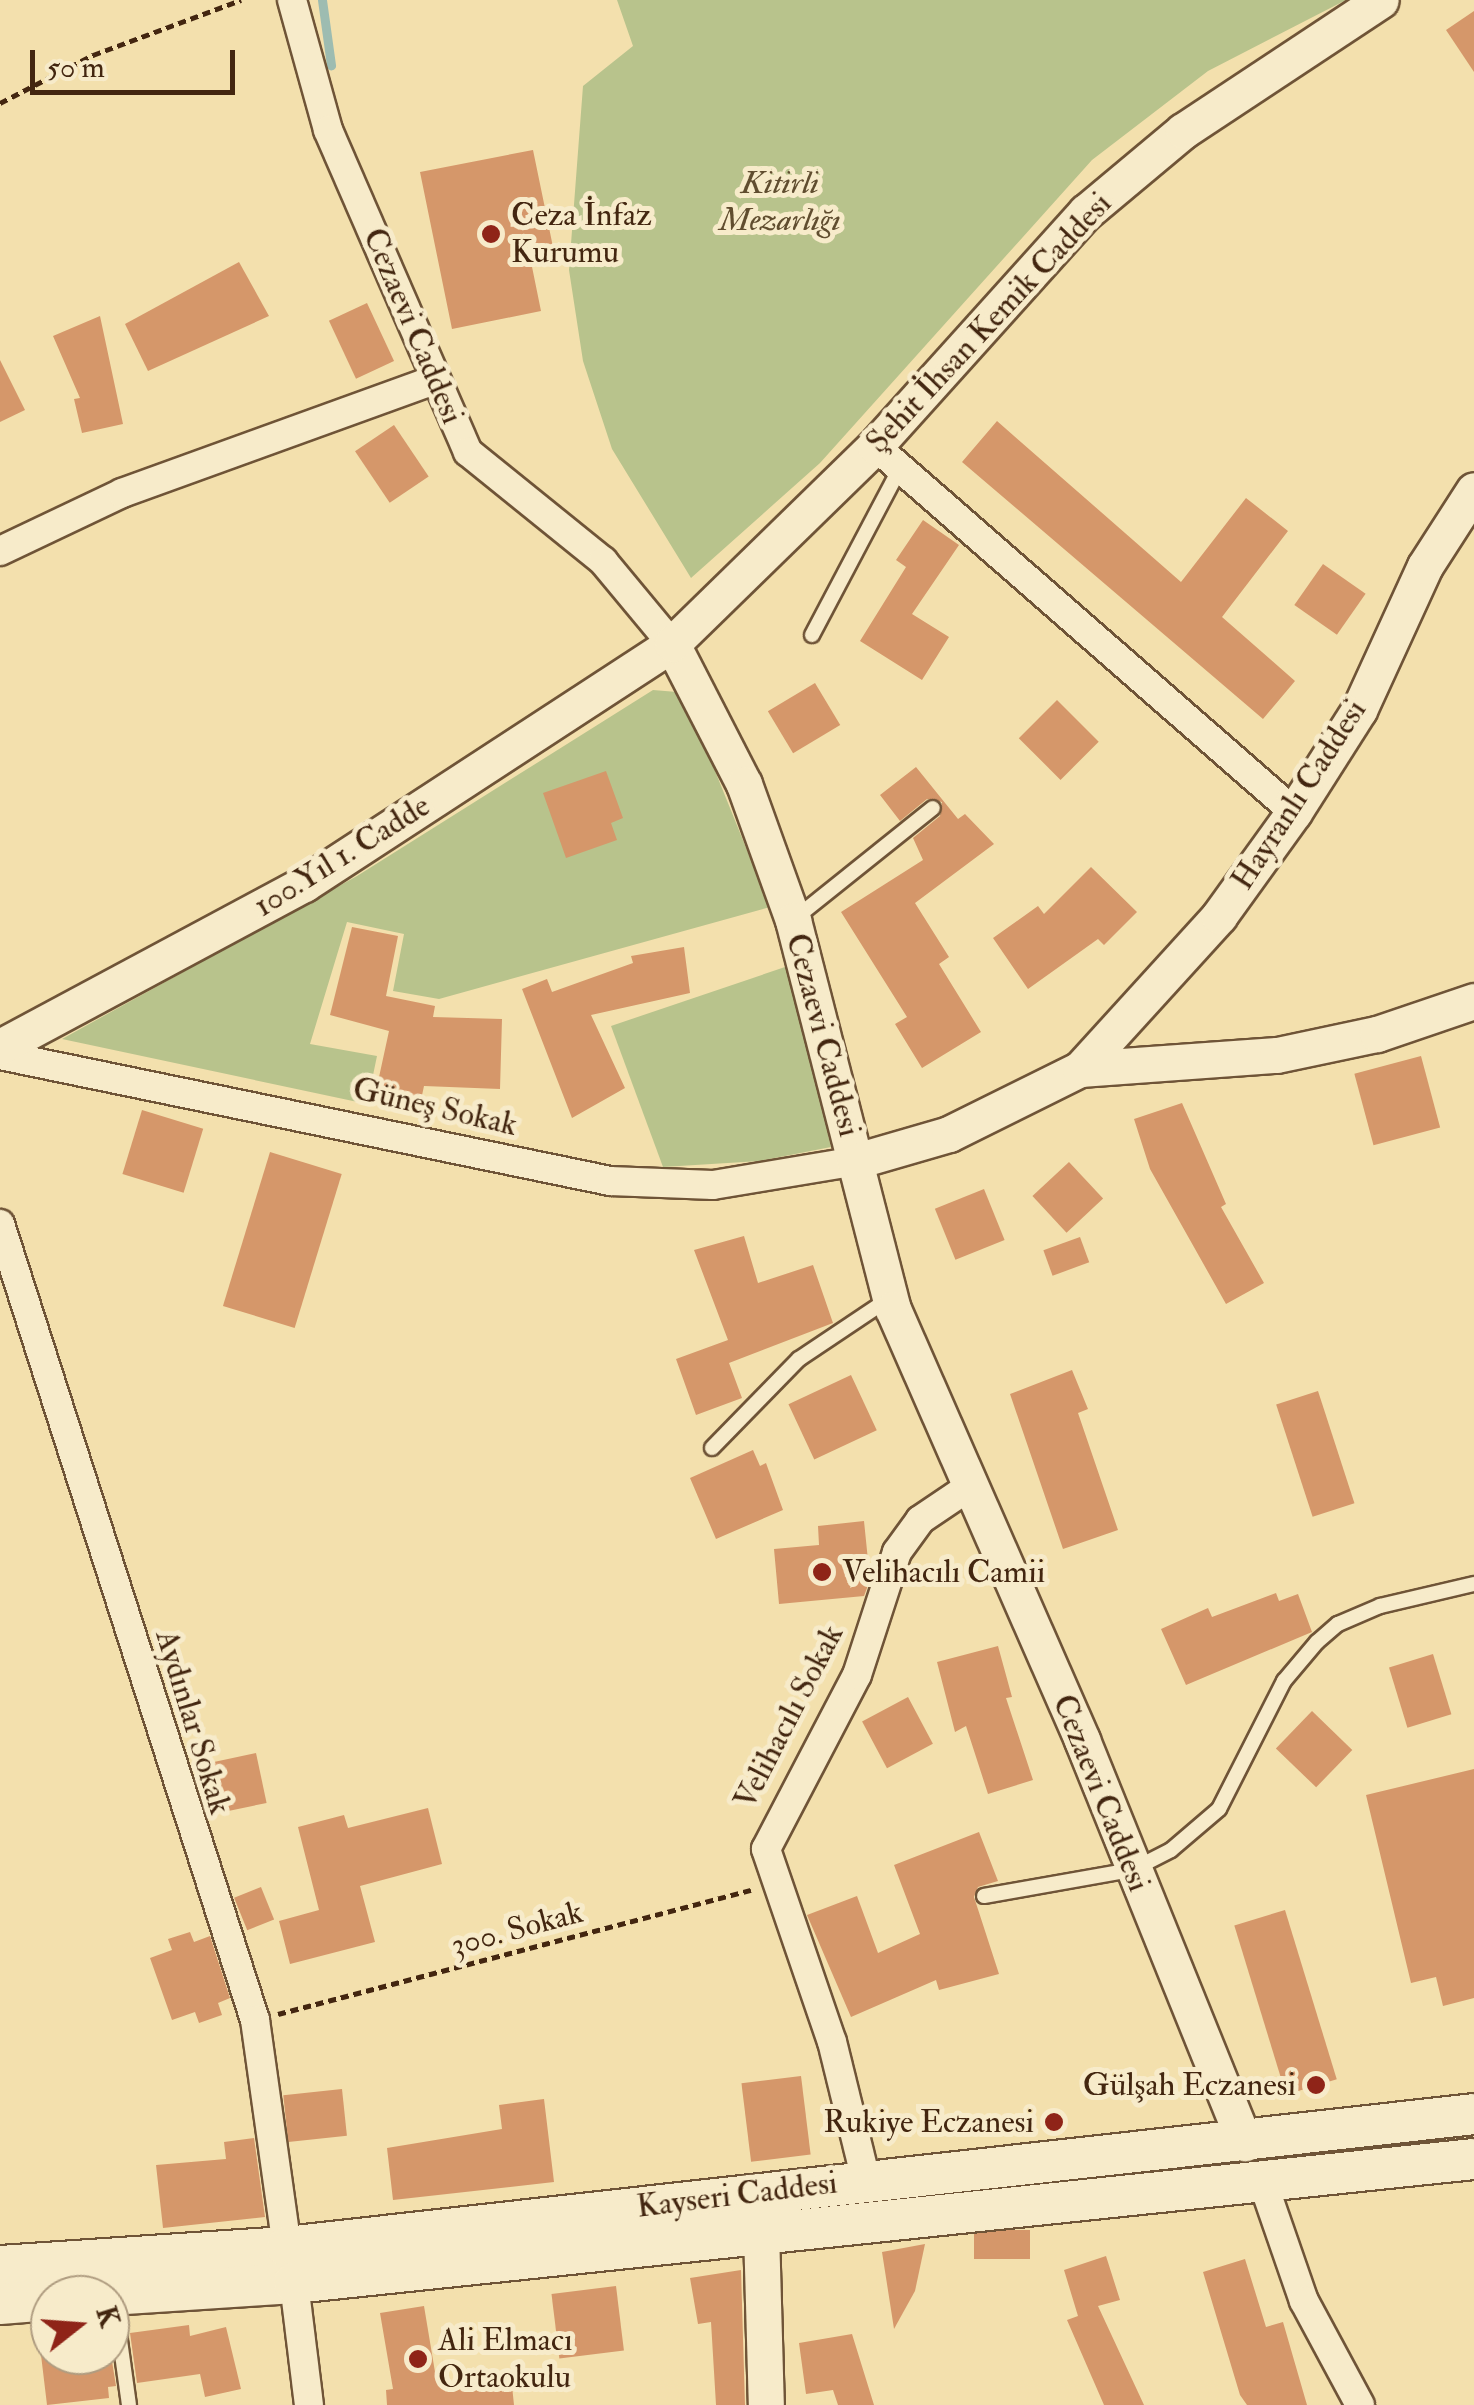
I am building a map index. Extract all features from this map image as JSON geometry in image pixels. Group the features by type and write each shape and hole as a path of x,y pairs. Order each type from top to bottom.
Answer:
{"main road":[{"name":"Kayseri Caddesi","path":"0,2266 291,2266 761,2231 1253,2160 1474,2114"},
{"name":"Kayseri Caddesi","path":"130,2292 866,2180 1253,2160 1474,2159"},
{"path":"0,2304 30,2302"}],"street":[{"name":"Cezaevi Caddesi","path":"292,0 328,130 468,452 603,561 672,644 744,784 793,920 890,1298 1082,1740 1253,2160"},
{"name":"Şehit İhsan Kemik Caddesi","path":"672,644 887,458 1038,260 1133,170 1273,67 1380,0"},
{"path":"0,552 122,493 434,380"},
{"path":"887,458 1294,812"},
{"name":"Hayranlı Caddesi","path":"1080,1069 1218,916 1294,812 1359,710 1425,566 1474,490"},
{"name":"100.Yıl 1. Cadde","path":"0,1047 304,884 672,644"},
{"path":"856,1161 948,1134 1080,1069 1277,1055 1377,1034 1474,1001"},
{"name":"Güneş Sokak","path":"0,1055 610,1181 713,1185 856,1161"},
{"name":"Aydınlar Sokak","path":"0,1224 255,2020 308,2405"},
{"name":"Velihacılı Sokak","path":"866,2180 832,2042 774,1884 768,1836 857,1675 897,1552 920,1520 969,1487"},
{"path":"1253,2160 1304,2302 1360,2405"},
{"path":"761,2231 766,2405"}],"lane":[{"path":"812,634 887,458"},
{"path":"793,920 933,808"},
{"path":"712,1448 798,1359 890,1298"},
{"path":"984,1896 1132,1870 1199,1830 1219,1809 1284,1681 1338,1624 1380,1606 1474,1584"},
{"path":"124,2375 129,2405"}],"path":[{"path":"0,103 109,48 241,0"},
{"name":"300. Sokak","path":"271,2016 774,1884"}],"green space":[{"name":"Kitirli Mezarlığı","path":"617,0 1346,0 1208,71 1092,160 820,463 691,578 612,449 583,361 569,270 583,86 633,46"},
{"path":"653,690 677,692 688,704 770,907 439,999 393,991 404,934 347,922 310,1044 377,1056 367,1104 62,1039 357,876"},
{"path":"788,966 831,1147 760,1161 663,1167 611,1026"}],"building":[{"path":"1474,11 1474,72 1446,30"},
{"name":"Ceza İnfaz Kurumu","path":"533,150 553,247 529,252 541,311 452,329 420,172"},
{"path":"239,262 269,316 148,371 125,324"},
{"path":"367,303 394,361 356,379 329,321"},
{"path":"100,316 123,424 82,433 74,399 80,398 53,336"},
{"path":"0,360 25,410 0,422"},
{"path":"997,421 1181,582 1246,498 1288,531 1222,617 1295,681 1263,719 962,462"},
{"path":"394,425 429,476 390,503 355,451"},
{"path":"923,520 959,545 912,614 949,637 922,680 860,641 906,567 896,560"},
{"path":"1323,564 1366,594 1337,635 1294,605"},
{"path":"815,683 840,725 793,753 768,711"},
{"path":"1057,700 1099,742 1061,780 1019,738"},
{"path":"916,767 958,819 965,814 994,844 915,903 949,957 939,964 981,1032 922,1068 895,1024 907,1017 841,912 923,860 913,838 940,816 942,802 927,799 900,821 880,795"},
{"path":"606,771 623,818 611,823 617,840 566,858 543,793"},
{"path":"1091,867 1137,912 1104,945 1098,939 1028,989 993,938 1038,906 1044,914"},
{"path":"352,927 398,936 386,996 435,1006 433,1017 502,1019 500,1089 424,1086 421,1100 376,1091 389,1031 330,1015"},
{"path":"684,947 690,993 591,1015 625,1088 572,1118 522,989 547,979 552,992 633,963 631,956"},
{"path":"1421,1056 1440,1127 1374,1145 1354,1074"},
{"path":"1182,1103 1226,1204 1221,1207 1264,1283 1226,1304 1150,1169 1134,1119"},
{"path":"142,1110 203,1129 184,1193 122,1174"},
{"path":"270,1152 342,1174 295,1328 223,1306"},
{"path":"1069,1162 1103,1199 1067,1233 1032,1196"},
{"path":"984,1189 1005,1240 955,1260 935,1209"},
{"path":"744,1236 758,1283 813,1265 833,1323 729,1363 742,1398 696,1415 676,1359 728,1340 694,1250"},
{"path":"1080,1237 1089,1262 1053,1276 1043,1250"},
{"path":"1072,1370 1088,1409 1078,1413 1118,1530 1063,1549 1010,1394"},
{"path":"851,1375 877,1430 814,1459 788,1404"},
{"path":"1318,1391 1354,1503 1313,1517 1276,1405"},
{"path":"753,1450 760,1466 766,1463 783,1510 716,1539 690,1478"},
{"name":"Velihacılı Camii","path":"864,1521 870,1580 864,1596 779,1604 774,1549 819,1545 818,1526"},
{"path":"1276,1593 1279,1601 1298,1594 1312,1632 1186,1685 1161,1629 1208,1608 1212,1617"},
{"path":"998,1646 1012,1697 1006,1698 1033,1780 988,1794 966,1726 955,1732 937,1662"},
{"path":"1433,1654 1451,1714 1407,1728 1389,1667"},
{"path":"908,1697 933,1744 887,1768 862,1721"},
{"path":"1312,1711 1352,1750 1316,1787 1276,1748"},
{"path":"256,1753 267,1803 213,1814 202,1764"},
{"path":"1474,1769 1474,1998 1443,2006 1436,1977 1411,1983 1366,1795"},
{"path":"428,1808 442,1864 360,1886 375,1942 290,1964 279,1921 319,1910 298,1827 344,1815 348,1828"},
{"path":"979,1832 998,1881 978,1887 974,1897 999,1974 939,1990 936,1980 851,2017 807,1915 857,1896 878,1953 920,1934 894,1865"},
{"path":"261,1887 274,1919 247,1930 234,1898"},
{"path":"1285,1910 1337,2079 1286,2095 1234,1925"},
{"path":"190,1932 194,1942 210,1936 230,1998 218,2003 222,2015 199,2023 195,2012 172,2020 150,1958 172,1950 168,1939"},
{"path":"801,2076 811,2154 751,2162 741,2083"},
{"path":"342,2089 347,2136 288,2142 283,2095"},
{"path":"544,2099 554,2182 393,2200 387,2148 502,2129 499,2105"},
{"path":"254,2138 265,2217 163,2228 156,2165 226,2159 224,2142"},
{"path":"974,2230 1030,2230 1030,2259 974,2259"},
{"path":"925,2244 915,2291 894,2329 882,2252"},
{"path":"1106,2256 1120,2300 1098,2306 1144,2405 1104,2405 1067,2320 1078,2316 1064,2270"},
{"path":"1245,2259 1266,2327 1283,2322 1307,2405 1247,2405 1240,2395 1203,2272"},
{"path":"741,2270 745,2405 716,2405 711,2322 698,2324 690,2278"},
{"path":"616,2286 624,2351 559,2358 551,2294"},
{"path":"424,2306 437,2384 511,2376 514,2405 387,2405 386,2390 393,2389 380,2313"},
{"path":"189,2325 190,2336 226,2327 241,2389 205,2397 200,2374 137,2383 130,2333"},
{"path":"852,2334 874,2405 838,2405 833,2390 806,2394 799,2343"},
{"path":"43,2375 114,2375 116,2386 108,2387 109,2398 47,2405"}],"waterway":[{"path":"322,0 331,65"}],"place":[{"name":"Ceza İnfaz Kurumu","path":"491,234"},
{"name":"Velihacılı Camii","path":"822,1572"},
{"name":"Gülşah Eczanesi","path":"1316,2085"},
{"name":"Rukiye Eczanesi","path":"1054,2122"},
{"name":"Ali Elmacı Ortaokulu","path":"418,2359"}]}
